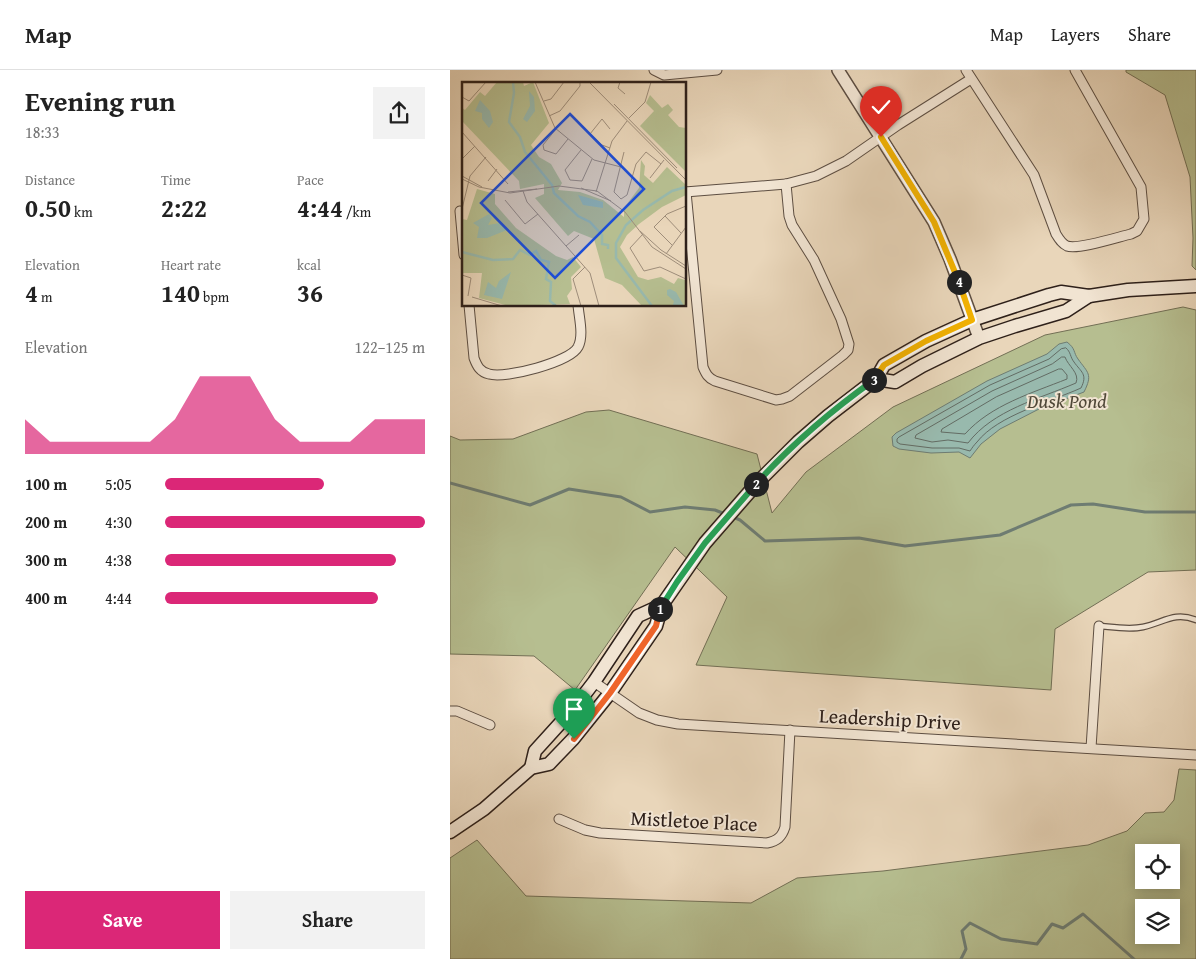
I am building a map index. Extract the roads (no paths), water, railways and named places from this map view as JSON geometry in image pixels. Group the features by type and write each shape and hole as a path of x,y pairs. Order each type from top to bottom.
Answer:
{"main road":[{"path":"450,832 490,803 531,768 550,764 574,739 610,693 656,626 662,605 705,543 759,481 798,442 876,379 884,365 926,341 972,320 1005,308 1061,292 1089,296 1128,290 1196,286"},
{"path":"876,379 895,382 927,363 979,338 1066,311 1089,296"},
{"path":"531,768 535,751 574,708 594,682 638,616 662,605"}],"street":[{"path":"654,70 664,75 717,70"},
{"path":"838,70 934,222 950,259 979,338"},
{"path":"966,70 1034,175 1060,241 1066,246 1076,247 1131,234 1137,230 1144,218 1141,187 1075,70"},
{"path":"686,192 786,184 810,178 833,168 971,79"},
{"path":"686,202 705,373 710,379 715,381 776,400 782,399 790,396 843,355 848,350 849,344 841,319 825,282 814,260 792,225 786,184"},
{"path":"458,211 462,240"},
{"path":"468,306 474,358 477,366 490,374 503,375 524,372 571,355 578,348 582,339 578,306"},
{"path":"1091,748 1099,626"},
{"name":"Leadership Drive","path":"594,682 639,713 657,720 683,724 1196,755"},
{"path":"450,711 457,711 490,725"},
{"name":"Mistletoe Place","path":"559,819 585,830 600,833 776,842 785,827 790,730"}],"lane":[{"path":"1099,626 1141,628 1171,617 1185,616 1196,620"}],"water":[{"path":"1067,342 1087,371 1089,377 1084,392 1039,409 1000,429 981,444 970,458 959,452 931,453 899,449 893,446 892,437 896,433 987,381 1047,354 1059,344"}],"waterway":[{"path":"450,483 530,505 569,489 621,497 650,512 685,507 715,510 725,514"},
{"path":"733,517 740,520 765,541 859,538 905,546 1000,535 1071,505 1093,504 1145,512 1196,512"},
{"path":"961,959 966,949 962,931 970,923 1001,939 1037,944 1052,924 1063,928 1083,914 1134,959"}],"park label":[{"name":"Dusk Pond","path":"1067,401"}]}
